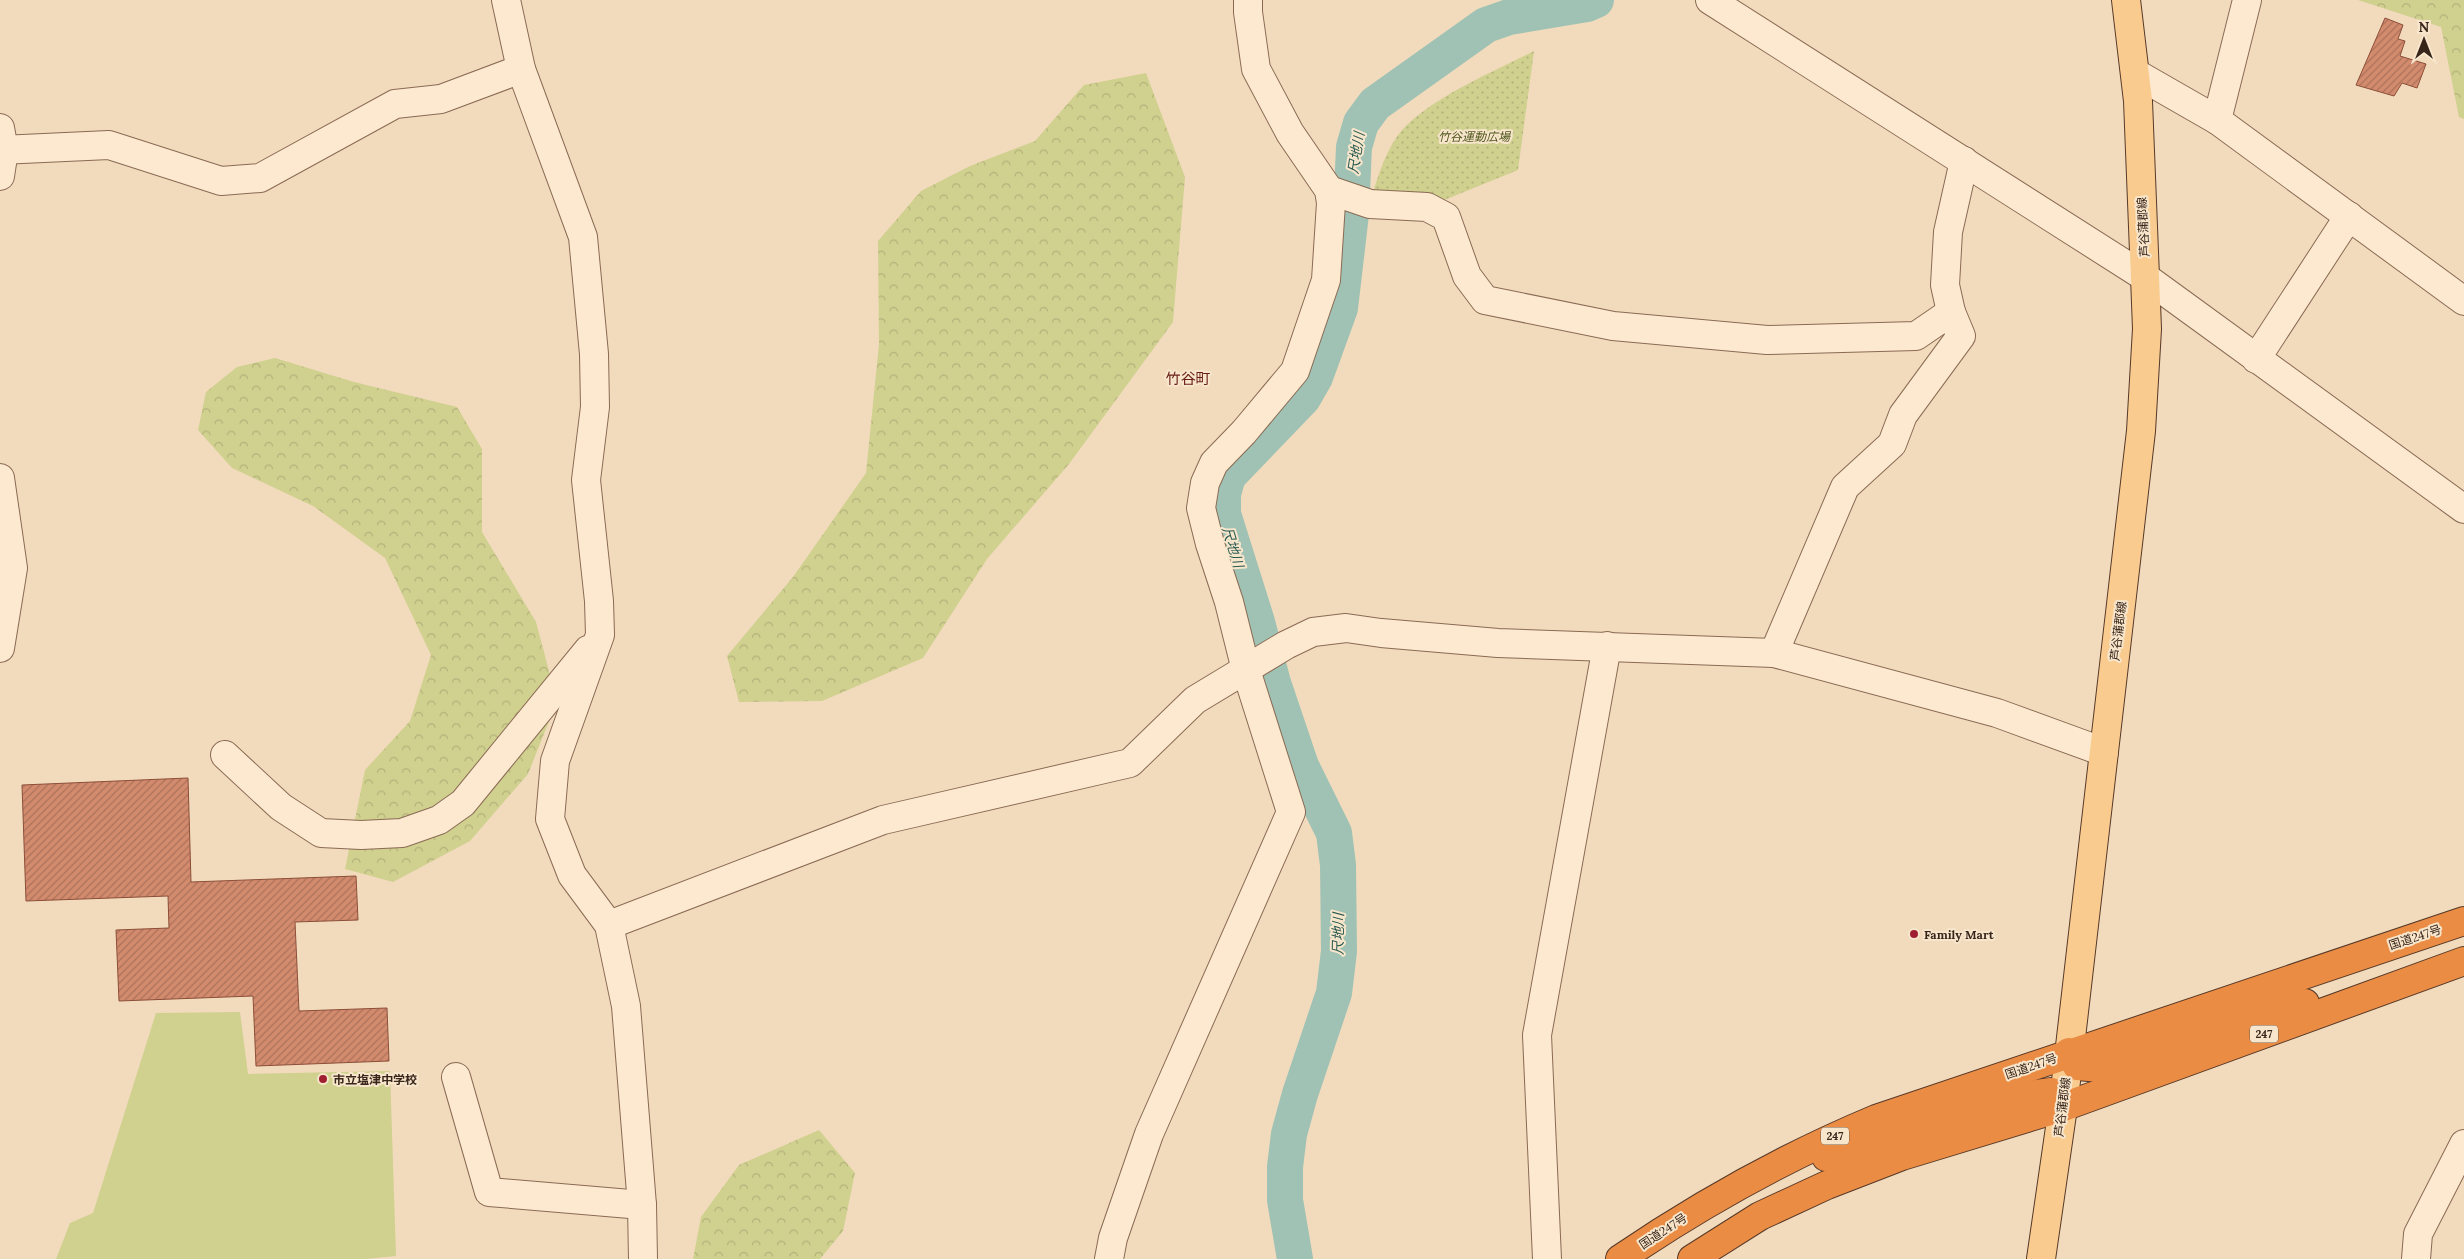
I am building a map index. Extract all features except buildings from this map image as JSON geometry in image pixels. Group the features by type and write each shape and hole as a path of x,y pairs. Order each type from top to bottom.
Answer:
{"highway":[{"name":"国道247号","path":"1620,1259 1709,1201 1780,1165 1816,1144 1876,1119 2069,1052 2464,921"},
{"name":"247","path":"1692,1259 1760,1216 1827,1185 1902,1156 2063,1107 2464,961"},
{"name":"247","path":"2069,1052 2077,1066 2101,1068 2207,1029 2273,1010 2337,996 2359,999"},
{"name":"247","path":"1780,1165 1830,1156 2013,1097 2051,1092 2063,1107"}],"main road":[{"name":"芦谷蒲郡線","path":"2041,1259 2063,1107 2141,431 2147,329 2135,73 2126,0"}],"street":[{"path":"506,0 521,69 583,237 594,354 595,407 586,480 599,601 600,636 555,761 550,819 572,875 609,925 626,1006 642,1205 643,1259"},
{"path":"1248,0 1256,69 1290,133 1342,194 1370,204 1427,208 1446,217 1467,276 1485,300 1612,326 1767,340 1916,336 1951,312"},
{"path":"1710,0 2145,276 2464,510"},
{"path":"2217,120 2247,0"},
{"path":"1,151 109,145 221,181 260,178 395,104 441,99 521,69"},
{"path":"2135,73 2217,120 2464,301"},
{"path":"1774,653 1845,487 1892,444 1903,415 1961,336 1951,312 1945,286 1948,232 1964,161"},
{"path":"1107,1252 1149,1134 1291,812 1210,544 1201,508 1205,483 1214,464 1244,432 1295,371 1326,280 1331,203 1342,194"},
{"path":"2256,359 2349,216"},
{"path":"0,478 7,568 0,648"},
{"path":"609,925 884,820 1130,763 1195,700 1276,651 1313,632 1346,628 1381,634 1498,643 1774,653 1997,714 2104,752"},
{"path":"225,755 281,807 321,833 361,835 402,833 439,820 463,803 600,636"},
{"path":"1547,1259 1537,1035 1607,646"},
{"path":"456,1077 490,1192 642,1205"},
{"path":"2416,1259 2418,1234 2464,1144"}],"green space":[{"path":"2358,0 2464,0 2464,119 2459,117 2441,27"},
{"name":"竹谷運動広場","path":"1534,51 1518,170 1432,205 1371,199 1388,152 1396,138 1407,125 1422,112 1459,88"},
{"path":"1146,73 1185,177 1173,322 1069,464 987,559 923,658 822,701 739,702 727,656 793,577 866,473 879,344 878,241 921,191 970,166 1035,141 1084,85"},
{"path":"275,358 354,382 457,407 482,449 482,532 536,622 557,701 528,774 470,841 393,882 345,869 365,770 410,721 431,655 385,558 313,506 232,468 198,430 206,392 237,367"},
{"path":"240,1012 248,1074 390,1071 396,1256 366,1259 56,1259 70,1223 93,1213 156,1013"},
{"path":"819,1130 855,1173 843,1231 820,1259 693,1259 701,1217 739,1165"}],"waterway":[{"name":"尺地川","path":"1295,1259 1285,1200 1285,1167 1289,1134 1300,1094 1334,993 1339,951 1338,865 1334,833 1301,766 1273,683 1257,622 1223,514 1223,494 1228,476 1303,398 1315,377 1340,308 1351,214 1354,147 1361,123 1375,104 1486,25 1509,17 1587,4 1596,0"}],"place":[{"name":"Family Mart","path":"1914,934"},
{"name":"市立塩津中学校","path":"323,1079"}],"district":[{"name":"竹谷町","path":"1188,378"}]}
